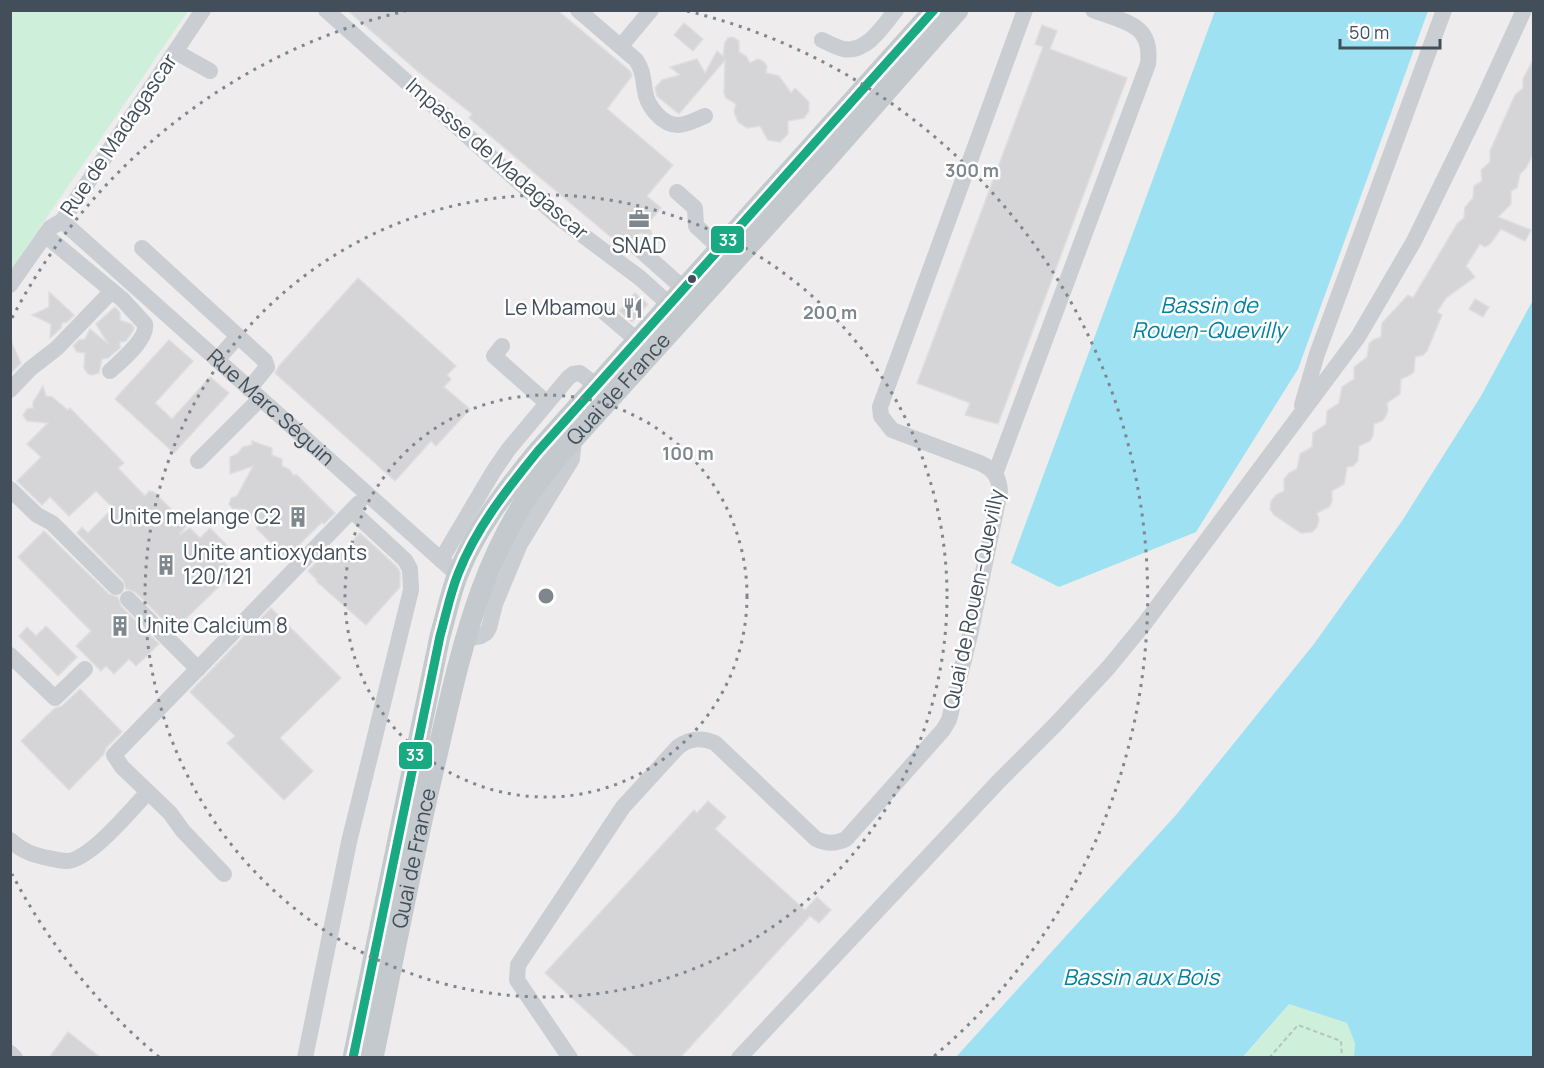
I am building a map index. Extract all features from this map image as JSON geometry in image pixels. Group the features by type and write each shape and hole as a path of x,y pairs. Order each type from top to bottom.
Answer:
{"main road":[{"name":"Quai de France","path":"353,1058 437,647 458,575 474,540 505,492 597,386 934,10"},
{"name":"Quai de France","path":"373,1058 424,810 464,639 485,577 512,521 530,491 573,439 834,151 958,10"},
{"path":"437,754 433,723 460,600 458,575 471,581 485,577"}],"street":[{"name":"Rue de Madagascar","path":"10,285 176,52 203,10"},
{"name":"Impasse de Madagascar","path":"326,10 557,216 640,278 677,297"},
{"path":"578,10 636,60 641,68 647,101 663,119 678,125 705,116"},
{"path":"621,46 651,10"},
{"path":"822,40 845,49 860,48 872,39 896,10"},
{"path":"995,474 1148,64 1148,43 1136,26 1093,10"},
{"path":"1299,416 1317,354 1444,10"},
{"path":"740,1058 990,790 1055,725 1108,668 1145,623 1358,337 1414,241 1524,10"},
{"name":"Quai de Rouen-Quevilly","path":"570,1058 517,980 518,965 623,807 678,747 686,741 698,739 714,743 816,839 825,843 836,843 846,839 943,730 949,720 998,502 999,479 980,463 892,430 881,416 880,407 1025,11"},
{"path":"176,52 210,71"},
{"path":"677,192 695,208 696,226 721,249"},
{"path":"52,228 140,318 146,329 141,339 111,371"},
{"name":"Rue Marc Séguin","path":"52,228 217,360 458,575"},
{"path":"142,248 267,364 255,394 198,461"},
{"path":"638,248 677,297"},
{"path":"10,390 30,369 57,348 112,291"},
{"path":"604,312 638,341"},
{"path":"217,360 238,336"},
{"path":"502,346 494,356 547,403"},
{"path":"441,560 493,472 547,403 573,374 580,373 597,386"},
{"path":"464,639 481,636 489,628 495,604 519,544 572,459 573,439"},
{"path":"10,489 37,515 52,523 198,669"},
{"path":"224,874 183,831 170,813 122,767 114,755 368,494"},
{"path":"305,1058 349,842 411,590 410,569 405,560 352,511"},
{"path":"10,655 56,698 86,669"},
{"path":"10,840 30,854 67,861 78,858 94,848 148,792"},
{"path":"10,1053 15,1058"}],"path":[{"path":"1269,1058 1298,1025 1341,1041 1342,1058"}],"green space":[{"path":"11,11 188,11 12,268 11,267"},
{"path":"1289,1004 1347,1023 1355,1043 1354,1057 1243,1058"}],"water":[{"name":"Bassin de Rouen-Quevilly","path":"1215,11 1428,11 1298,369 1196,532 1059,587 1011,563"},
{"name":"Bassin aux Bois","path":"1533,300 1533,1057 1354,1057 1355,1043 1347,1023 1289,1004 1243,1057 956,1057 1176,815 1314,644 1402,521 1481,396"}],"building":[{"path":"347,10 557,10 630,71 632,76 607,109 673,165 647,196 661,208 648,223 652,235 640,233 625,249 469,118 472,114 422,75"},
{"path":"684,23 703,39 693,51 674,35"},
{"path":"1042,25 1057,31 1050,49 1127,78 998,424 965,415 970,403 917,383 1043,47 1035,44"},
{"path":"733,37 739,41 739,52 746,56 750,63 758,59 763,61 767,66 766,73 779,76 791,93 795,88 809,102 809,111 804,118 788,121 788,134 780,142 768,140 760,126 747,128 738,122 734,112 736,104 726,98 724,93 725,60 679,114 657,96 655,88 662,80 680,75 670,67 697,59 705,73 717,51 723,56 725,42 728,38"},
{"path":"1533,60 1533,154 1520,174 1517,188 1511,191 1511,204 1498,217 1531,230 1525,241 1501,229 1490,244 1485,247 1480,244 1466,266 1475,277 1446,298 1437,312 1442,315 1427,351 1415,357 1414,372 1401,379 1400,394 1387,403 1386,416 1382,421 1374,424 1370,441 1359,446 1358,461 1353,466 1347,467 1344,484 1332,491 1332,502 1329,507 1317,513 1319,520 1317,527 1312,532 1301,533 1274,515 1270,509 1271,501 1284,491 1284,479 1297,469 1300,454 1312,447 1313,433 1326,424 1327,411 1339,403 1342,387 1354,379 1354,367 1367,357 1369,344 1381,337 1382,323 1408,295 1413,298 1457,224 1464,218 1465,207 1473,198 1474,186 1482,181 1481,170 1490,162 1490,151 1515,95 1523,88 1523,79"},
{"path":"358,278 456,366 447,375 451,379 444,387 470,409 436,446 431,441 395,481 275,373"},
{"path":"49,292 74,315 67,322 62,323 61,328 50,338 51,324 32,315 49,307"},
{"name":"Le Mbamou","path":"635,293 648,304 632,322 619,311"},
{"path":"1475,299 1489,307 1483,317 1469,309"},
{"path":"115,307 120,313 120,320 131,324 133,331 126,341 120,342 120,348 108,358 102,359 99,373 88,374 84,368 85,353 77,352 73,346 79,340 85,339 90,329 108,344 96,324"},
{"path":"10,339 21,363 10,374"},
{"path":"169,340 193,361 155,403 172,419 210,377 229,393 174,453 115,399"},
{"path":"43,386 46,396 52,397 68,410 70,408 124,463 118,468 145,496 149,491 154,492 187,525 179,535 190,528 200,538 210,528 230,548 220,558 234,572 174,630 135,592 126,589 123,580 77,533 82,527 88,533 113,508 96,491 69,516 50,497 42,505 17,481 41,457 27,444 48,423 27,421 23,415 27,409 33,408 33,402"},
{"path":"252,441 272,448 272,455 282,459 282,466 289,469 294,476 296,474 335,513 324,524 322,522 286,558 256,528 263,521 245,515 241,509 233,509 229,504 231,498 237,496 253,466 230,474 230,457 237,454 243,447 252,445"},
{"path":"44,531 109,594 118,597 121,606 159,644 136,666 129,659 114,674 106,666 101,671 76,646 91,631 18,557"},
{"path":"360,533 400,572 400,587 366,625 316,581 308,571 322,556 331,564"},
{"path":"271,608 341,678 280,738 313,771 284,800 227,743 235,736 190,692"},
{"path":"46,626 77,657 58,676 19,636 27,627 36,636"},
{"path":"80,689 122,732 69,790 21,741 55,708 62,706"},
{"path":"708,801 726,817 715,829 805,910 817,897 831,910 819,923 810,916 680,1058 637,1058 545,973 694,810 697,813"},
{"path":"68,1032 101,1058 49,1058"}],"transit line":[{"name":"33","path":"353,1058 440,636 450,597 465,557 504,494 538,451 934,10"}],"place":[{"name":"SNAD","path":"639,219"},
{"name":"Le Mbamou","path":"633,308"},
{"name":"Unite melange C2","path":"298,517"},
{"name":"Unite antioxydants 120/121","path":"166,565"},
{"name":"Unite Calcium 8","path":"120,626"}]}
